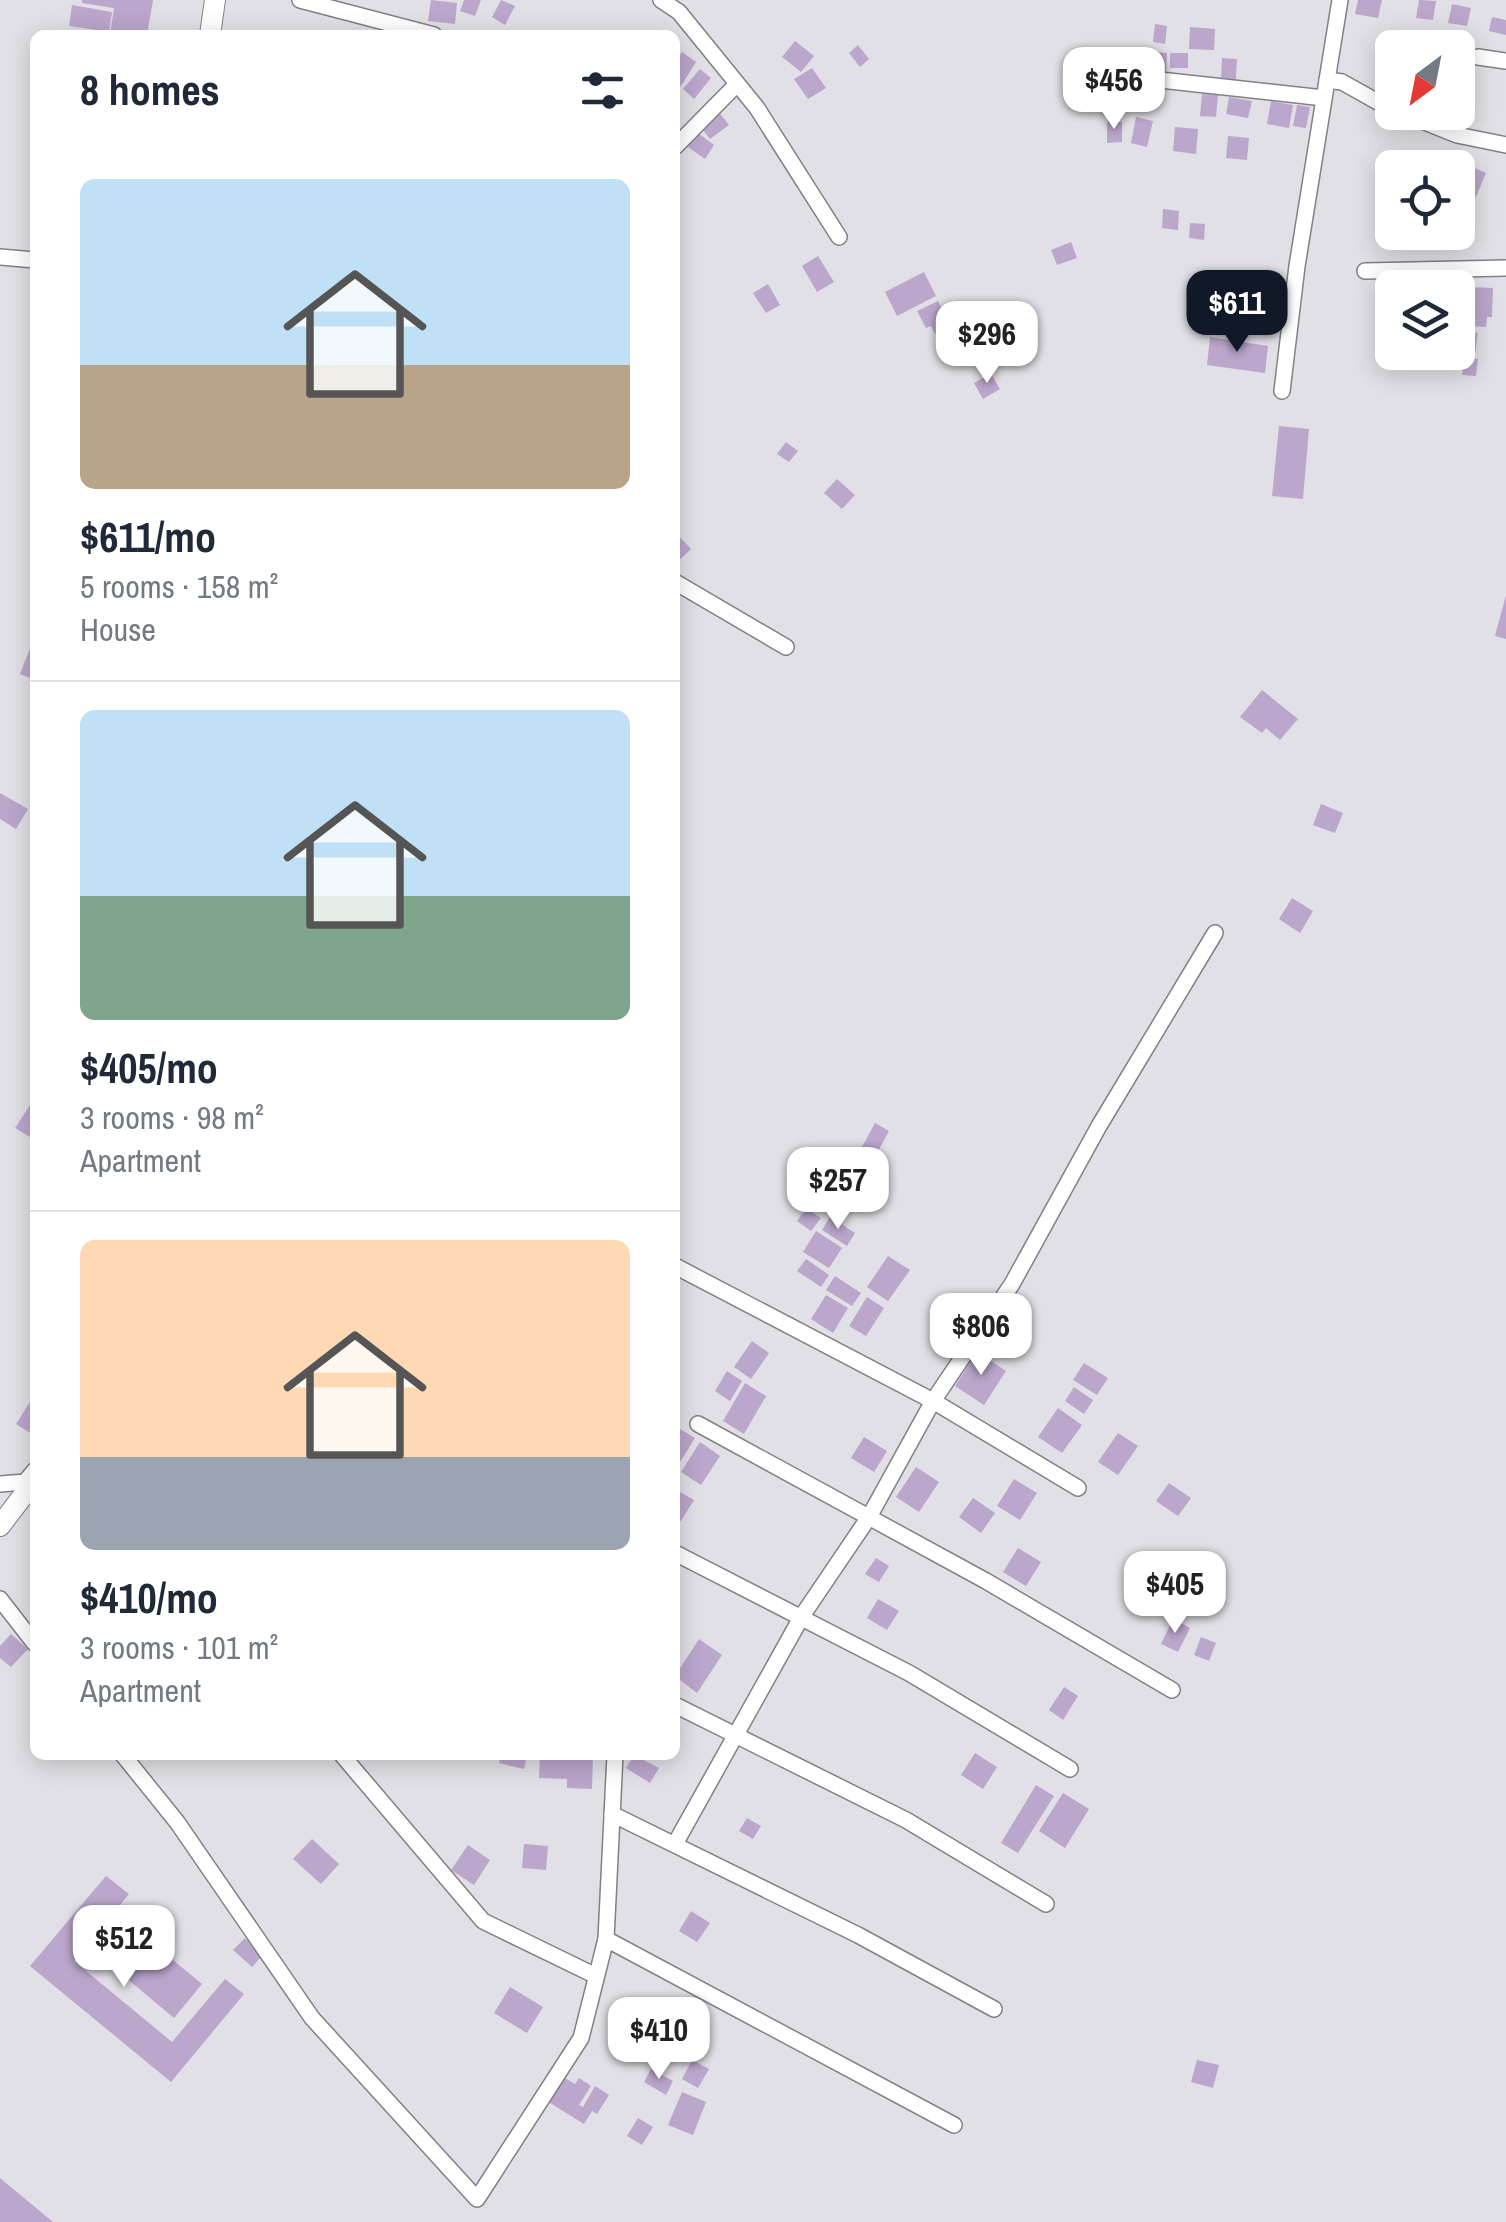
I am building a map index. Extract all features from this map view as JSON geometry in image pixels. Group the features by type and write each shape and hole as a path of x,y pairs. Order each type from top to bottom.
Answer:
{"street":[{"path":"211,30 215,0"},
{"path":"300,0 415,30"},
{"path":"661,0 678,12 757,108 839,237"},
{"path":"1282,391 1296,266 1340,0"},
{"path":"1478,58 1506,60"},
{"path":"1151,79 1324,98"},
{"path":"1327,80 1342,82 1375,100"},
{"path":"680,142 737,84"},
{"path":"1447,130 1506,145"},
{"path":"0,257 30,260"},
{"path":"1365,271 1506,268"},
{"path":"680,585 786,646"},
{"path":"675,1844 802,1616 869,1518 932,1400 1012,1284 1099,1126 1215,933"},
{"path":"680,1269 932,1400 1078,1488"},
{"path":"698,1424 1172,1690"},
{"path":"0,1484 25,1482 30,1476"},
{"path":"0,1526 30,1487"},
{"path":"680,1555 909,1673 1070,1769"},
{"path":"0,1599 30,1638"},
{"path":"680,1707 906,1820 1046,1904"},
{"path":"127,1760 177,1822 312,2018 477,2199 581,2038 606,1939 615,1760"},
{"path":"346,1760 482,1921 594,1975"},
{"path":"612,1814 994,2009"},
{"path":"606,1939 954,2126"}],"building":[{"path":"153,0 148,30 111,30 114,8 82,3"},
{"path":"431,0 457,3 455,24 428,21"},
{"path":"464,0 481,0 475,16 460,11"},
{"path":"501,0 515,6 505,25 492,17"},
{"path":"1358,0 1382,0 1378,18 1355,14"},
{"path":"1419,0 1436,1 1433,20 1416,18"},
{"path":"1452,4 1471,8 1467,26 1448,23"},
{"path":"72,5 112,12 109,30 69,26"},
{"path":"1492,17 1506,20 1506,35 1489,31"},
{"path":"1155,24 1167,26 1165,44 1153,42"},
{"path":"1190,27 1215,29 1214,50 1189,49"},
{"path":"795,41 814,56 801,72 782,57"},
{"path":"858,45 869,59 860,67 849,53"},
{"path":"682,52 696,62 681,86 680,85"},
{"path":"1153,52 1167,53 1166,74 1151,72"},
{"path":"1170,53 1188,53 1188,68 1170,68"},
{"path":"1222,58 1237,59 1236,79 1221,79"},
{"path":"1100,62 1117,62 1117,76 1100,75"},
{"path":"812,68 826,88 808,99 794,79"},
{"path":"700,69 711,78 694,99 683,89"},
{"path":"1114,88 1128,89 1127,111 1112,110"},
{"path":"1202,94 1218,95 1216,117 1200,116"},
{"path":"1229,97 1252,101 1248,118 1226,114"},
{"path":"1271,101 1293,105 1289,128 1267,124"},
{"path":"1297,105 1310,107 1306,128 1293,126"},
{"path":"718,111 729,125 710,139 699,125"},
{"path":"1136,117 1153,121 1147,147 1131,143"},
{"path":"1107,122 1122,122 1122,142 1107,143"},
{"path":"1175,127 1198,129 1196,154 1173,151"},
{"path":"698,133 714,145 705,159 688,147"},
{"path":"1228,136 1249,138 1247,160 1226,158"},
{"path":"1475,168 1486,173 1475,197"},
{"path":"1163,209 1179,211 1178,230 1162,228"},
{"path":"1190,223 1205,224 1204,240 1189,238"},
{"path":"1071,242 1077,258 1057,265 1051,250"},
{"path":"818,256 834,282 817,292 802,266"},
{"path":"924,272 936,296 897,316 885,292"},
{"path":"768,284 780,305 766,313 753,293"},
{"path":"1475,287 1493,288 1492,317 1487,317 1486,327 1475,326"},
{"path":"938,301 951,326 935,334 931,326 926,328 917,311"},
{"path":"1210,337 1268,346 1265,373 1207,365"},
{"path":"1475,359 1478,359 1476,376 1462,375 1463,370 1475,370"},
{"path":"991,374 1000,389 983,399 974,383"},
{"path":"1279,426 1309,429 1303,499 1272,496"},
{"path":"786,442 798,451 789,462 777,454"},
{"path":"837,479 855,495 842,509 824,493"},
{"path":"680,537 691,549 680,559"},
{"path":"1506,595 1506,639 1495,636"},
{"path":"30,649 30,678 20,674"},
{"path":"1262,690 1298,719 1280,740 1266,728 1262,733 1240,717"},
{"path":"0,793 28,809 16,829 0,819"},
{"path":"1321,804 1343,813 1335,833 1313,825"},
{"path":"1292,898 1313,911 1300,933 1279,919"},
{"path":"30,1105 30,1137 15,1128"},
{"path":"875,1123 889,1131 876,1155 862,1147"},
{"path":"806,1208 821,1218 811,1231 797,1221"},
{"path":"830,1217 855,1233 847,1246 822,1230"},
{"path":"816,1231 842,1248 829,1268 803,1252"},
{"path":"888,1256 910,1270 888,1301 867,1287"},
{"path":"806,1259 829,1275 821,1287 797,1271"},
{"path":"835,1276 861,1293 852,1306 826,1290"},
{"path":"826,1295 848,1308 833,1333 811,1319"},
{"path":"867,1297 884,1308 866,1336 849,1326"},
{"path":"752,1341 769,1353 751,1379 734,1367"},
{"path":"977,1352 1006,1371 984,1405 955,1386"},
{"path":"1084,1363 1108,1378 1097,1395 1073,1380"},
{"path":"727,1371 742,1381 730,1401 715,1391"},
{"path":"745,1383 766,1396 744,1434 723,1421"},
{"path":"1074,1387 1093,1400 1084,1414 1065,1401"},
{"path":"30,1402 30,1433 16,1424"},
{"path":"1058,1408 1082,1425 1062,1453 1038,1437"},
{"path":"680,1429 695,1438 680,1462"},
{"path":"1118,1433 1138,1446 1118,1475 1098,1462"},
{"path":"864,1437 887,1451 874,1472 851,1458"},
{"path":"700,1442 720,1456 701,1485 681,1472"},
{"path":"916,1467 939,1482 919,1512 896,1497"},
{"path":"1014,1479 1037,1493 1020,1520 997,1506"},
{"path":"1169,1483 1191,1498 1178,1516 1156,1501"},
{"path":"680,1492 694,1500 680,1522"},
{"path":"973,1498 995,1513 981,1533 959,1517"},
{"path":"1018,1548 1041,1562 1026,1586 1003,1572"},
{"path":"876,1558 889,1566 879,1582 865,1574"},
{"path":"878,1599 899,1611 887,1630 867,1618"},
{"path":"1173,1619 1190,1628 1178,1652 1161,1644"},
{"path":"11,1634 28,1649 11,1667 0,1658 0,1646"},
{"path":"1201,1637 1216,1643 1209,1661 1194,1655"},
{"path":"699,1639 722,1655 697,1693 680,1680 680,1668"},
{"path":"1064,1687 1078,1696 1063,1720 1049,1710"},
{"path":"975,1753 997,1767 983,1789 961,1775"},
{"path":"499,1760 526,1760 524,1769"},
{"path":"540,1760 593,1760 592,1789 567,1788 567,1779 539,1778"},
{"path":"631,1760 644,1760 659,1768 650,1783 626,1768"},
{"path":"1036,1785 1054,1796 1018,1853 1001,1843"},
{"path":"1063,1793 1089,1809 1065,1848 1039,1831"},
{"path":"747,1818 761,1826 753,1839 739,1831"},
{"path":"312,1839 339,1864 321,1884 293,1859"},
{"path":"524,1844 548,1846 546,1870 522,1868"},
{"path":"468,1845 490,1860 474,1885 451,1870"},
{"path":"106,1876 129,1894 74,1961 172,2042 225,1979 244,1994 171,2082 30,1966"},
{"path":"691,1911 710,1923 697,1942 679,1931"},
{"path":"122,1918 202,1984 174,2018 94,1951"},
{"path":"245,1938 263,1955 252,1967 233,1950"},
{"path":"510,1987 543,2007 527,2033 494,2013"},
{"path":"692,2060 709,2069 698,2088 682,2079"},
{"path":"1197,2060 1219,2065 1213,2088 1191,2082"},
{"path":"651,2069 673,2081 666,2095 644,2082"},
{"path":"565,2078 575,2084 579,2078 591,2086 579,2105 583,2107 595,2086 609,2095 597,2114 592,2111 584,2124 547,2101"},
{"path":"682,2092 706,2102 693,2135 668,2125"},
{"path":"638,2118 653,2127 642,2145 627,2136"},
{"path":"0,2178 53,2222 0,2222"}]}
